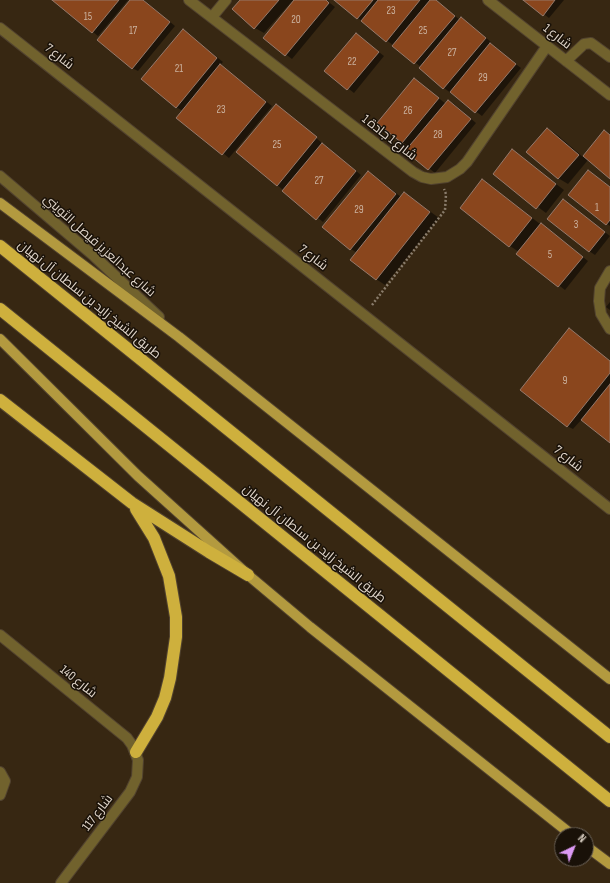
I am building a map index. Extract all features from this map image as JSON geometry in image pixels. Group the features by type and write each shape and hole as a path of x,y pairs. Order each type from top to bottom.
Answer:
{"highway":[{"name":"طريق الشيخ زايد بن سلطان آل نهيان","path":"0,246 610,737"},
{"name":"طريق الشيخ زايد بن سلطان آل نهيان","path":"0,309 610,801"},
{"path":"0,400 132,503 248,575"},
{"path":"132,503 150,532 162,557 173,596 176,624 174,658 165,698 150,729 136,752"}],"main road":[{"path":"0,202 179,336 610,679"},
{"path":"0,339 138,476 248,575 328,642 562,827"},
{"path":"594,852 610,864"}],"street":[{"name":"شارع 1 جادة 1","path":"189,0 413,172 422,177 440,178"},
{"path":"212,18 226,0"},
{"name":"شارع 1","path":"488,0 610,95"},
{"name":"شارع 7","path":"0,28 610,510"},
{"path":"566,61 579,47 584,44 591,43 610,57"},
{"path":"440,178 454,173 467,162 547,46"},
{"name":"شارع عبدالعزيز فيصل الثويني","path":"0,176 94,256 179,336"},
{"path":"610,271 600,288 599,301 601,314 610,329"},
{"name":"شارع 140","path":"0,635 124,735 136,752"},
{"name":"شارع 117","path":"61,883 134,785 139,769 136,752"},
{"path":"0,772 5,781 0,795"}],"path":[{"path":"365,315 445,210 446,194 440,178"}],"building":[{"path":"52,0 119,0 92,33"},
{"path":"130,0 143,0 170,22 132,69 97,40"},
{"path":"240,0 279,0 254,29 232,9"},
{"path":"294,0 326,0 329,3 285,56 263,38"},
{"path":"334,0 373,0 357,19"},
{"path":"378,0 420,0 386,42 361,21"},
{"path":"430,0 436,0 455,16 414,64 392,46"},
{"path":"523,0 555,0 543,16"},
{"path":"461,17 486,38 443,89 419,68"},
{"path":"183,29 217,58 176,108 141,79"},
{"path":"356,33 379,52 347,90 324,71"},
{"path":"490,43 516,64 475,113 450,92"},
{"path":"220,64 266,102 222,155 176,118"},
{"path":"414,78 439,98 402,143 377,123"},
{"path":"448,100 471,119 428,170 405,151"},
{"path":"276,104 317,137 277,186 236,152"},
{"path":"547,128 579,155 558,179 526,152"},
{"path":"604,130 610,135 610,179 583,156"},
{"path":"322,143 356,171 316,220 282,191"},
{"path":"512,149 556,184 536,209 493,174"},
{"path":"588,170 610,187 610,220 606,225 568,195"},
{"path":"368,171 396,194 350,250 322,227"},
{"path":"482,179 532,218 509,247 460,208"},
{"path":"404,192 430,212 376,280 350,260"},
{"path":"563,199 605,232 589,252 547,219"},
{"path":"541,223 583,257 558,287 516,254"},
{"path":"569,328 610,361 610,373 567,427 520,390"},
{"path":"610,384 610,443 581,420"}]}
